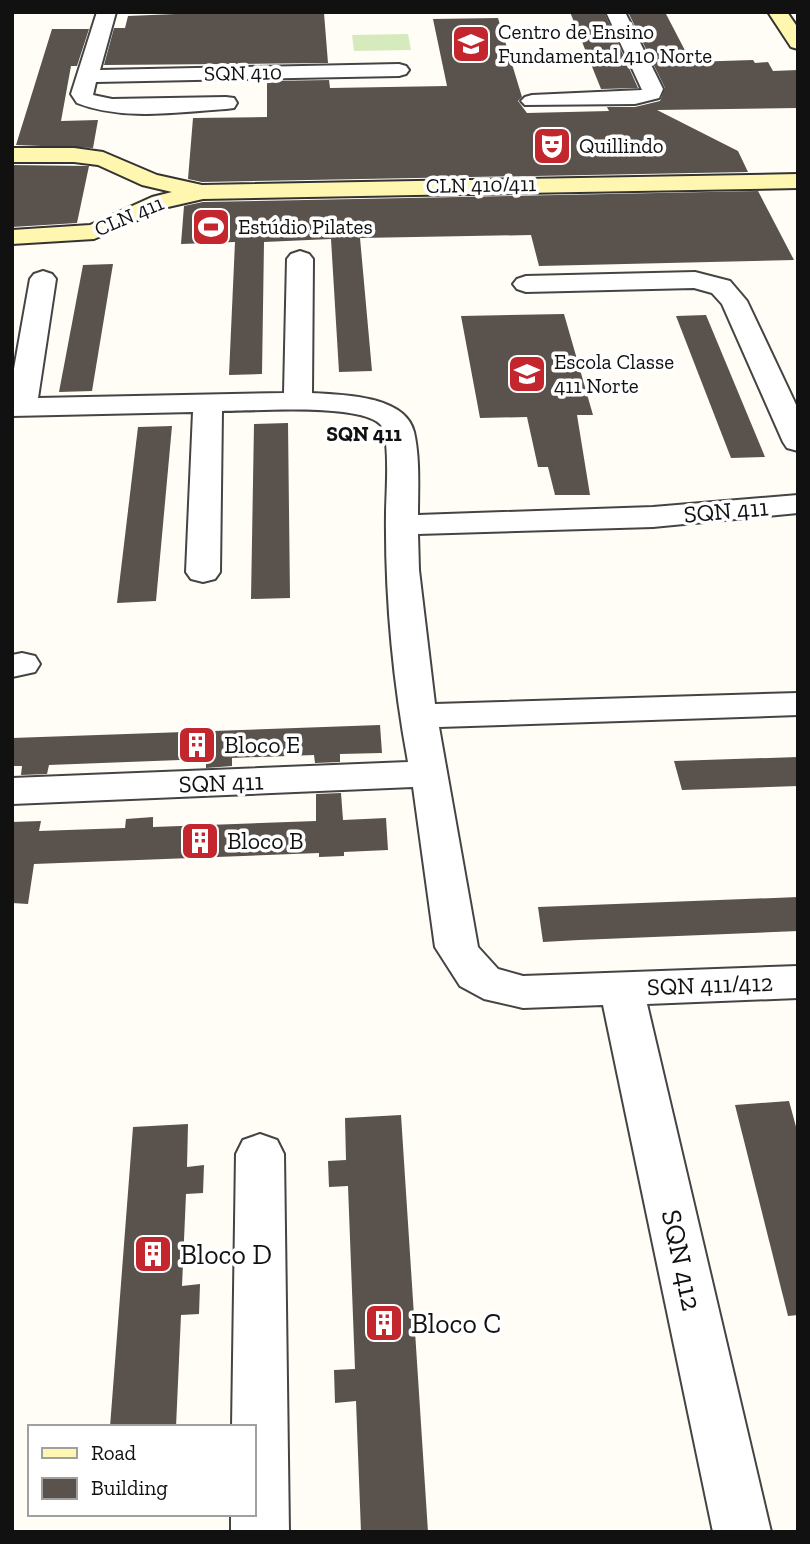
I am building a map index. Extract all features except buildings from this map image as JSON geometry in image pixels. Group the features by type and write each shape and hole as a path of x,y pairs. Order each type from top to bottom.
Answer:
{"street":[{"path":"87,76 107,12"},
{"path":"533,101 635,98 652,94 653,89 615,12"},
{"path":"777,12 798,43"},
{"name":"SQN 410","path":"226,103 99,105 84,99 82,94 87,76 399,70"},
{"path":"12,155 89,156 164,184 203,192"},
{"path":"132,172 132,214"},
{"name":"CLN 410/411","path":"203,192 798,178"},
{"name":"CLN 411","path":"12,237 85,234 103,230 160,202 203,192"},
{"path":"298,401 300,259"},
{"path":"526,284 670,278 695,280 721,287 734,300 798,442"},
{"path":"43,279 17,407 298,401 355,404 389,416 399,430 403,582 418,716 430,774 457,947 469,969 486,984 503,990 523,992 621,988"},
{"path":"204,572 208,404"},
{"name":"SQN 411","path":"403,525 653,517 798,504"},
{"path":"418,716 798,704"},
{"name":"SQN 411","path":"12,791 430,774"},
{"name":"SQN 411/412","path":"621,988 798,982"},
{"name":"SQN 412","path":"621,988 742,1532"},
{"path":"260,1154 260,1532"}],"green space":[{"path":"408,34 411,50 354,51 352,35"}],"place":[{"name":"Centro de Ensino Fundamental 410 Norte","path":"471,44"},
{"name":"Quillindo","path":"552,146"},
{"name":"Estúdio Pilates","path":"211,227"},
{"name":"Escola Classe 411 Norte","path":"527,374"},
{"name":"Bloco E","path":"197,745"},
{"name":"Bloco B","path":"200,841"},
{"name":"Bloco D","path":"153,1254"},
{"name":"Bloco C","path":"384,1323"}],"district":[{"name":"SQN 411","path":"364,434"}]}
